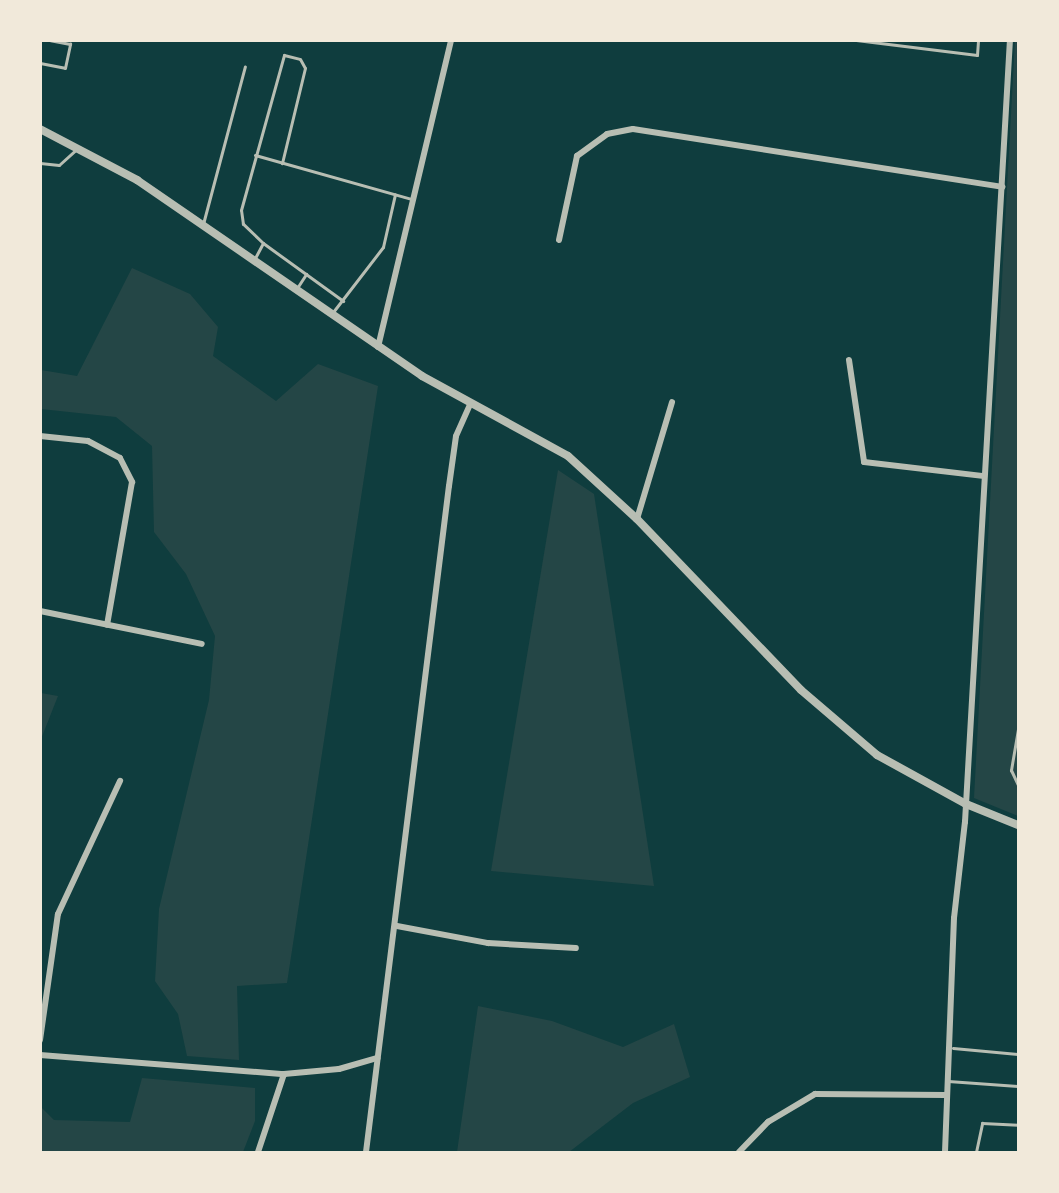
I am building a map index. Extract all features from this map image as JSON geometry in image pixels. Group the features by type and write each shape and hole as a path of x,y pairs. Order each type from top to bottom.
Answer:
{"street":[{"path":"378,347 451,40"},
{"path":"945,1152 946,1095 952,1048 954,918 966,804 1010,40"},
{"path":"40,129 79,148 203,224 378,347 471,403 568,456 637,519 801,690 877,755 966,804 1018,825"},
{"path":"559,240 577,156 607,134 633,129 1002,187"},
{"path":"849,360 864,462 984,476"},
{"path":"637,519 672,402"},
{"path":"366,1152 377,1058 397,926 456,436 471,403"},
{"path":"40,436 88,441 120,458 132,482 107,625"},
{"path":"40,611 202,644"},
{"path":"40,1040 58,914 120,781"},
{"path":"397,926 488,943 576,948"},
{"path":"40,1055 284,1074 339,1069 377,1058"},
{"path":"258,1152 284,1074"},
{"path":"739,1152 768,1122 815,1094 946,1095"}],"lane":[{"path":"40,63 65,68 70,44 50,40"},
{"path":"856,40 977,55 978,40"},
{"path":"282,163 305,68 300,59 280,58 240,218 263,243 343,301"},
{"path":"203,224 245,66"},
{"path":"40,163 60,165 79,148"},
{"path":"255,155 413,199"},
{"path":"331,314 383,247 395,194"},
{"path":"254,260 263,243"},
{"path":"296,289 306,274"},
{"path":"1018,729 1011,770 1018,785"},
{"path":"952,1048 1018,1054"},
{"path":"948,1081 1018,1086"},
{"path":"976,1152 982,1123 1018,1125"}],"shaded area":[{"path":"1015,41 1018,41 1018,816 974,798"},
{"path":"132,268 190,294 218,327 213,356 276,401 318,364 378,386 287,983 237,986 239,1060 187,1056 178,1014 155,981 159,909 209,700 215,636 186,574 154,532 152,446 116,417 41,409 41,370 77,376"},
{"path":"558,470 594,494 654,886 491,871"},
{"path":"40,693 58,696 41,739"},
{"path":"478,1006 552,1021 623,1047 674,1024 690,1077 633,1103 569,1152 457,1152"},
{"path":"142,1078 255,1088 255,1121 243,1152 41,1152 41,1107 54,1120 130,1122"}]}
